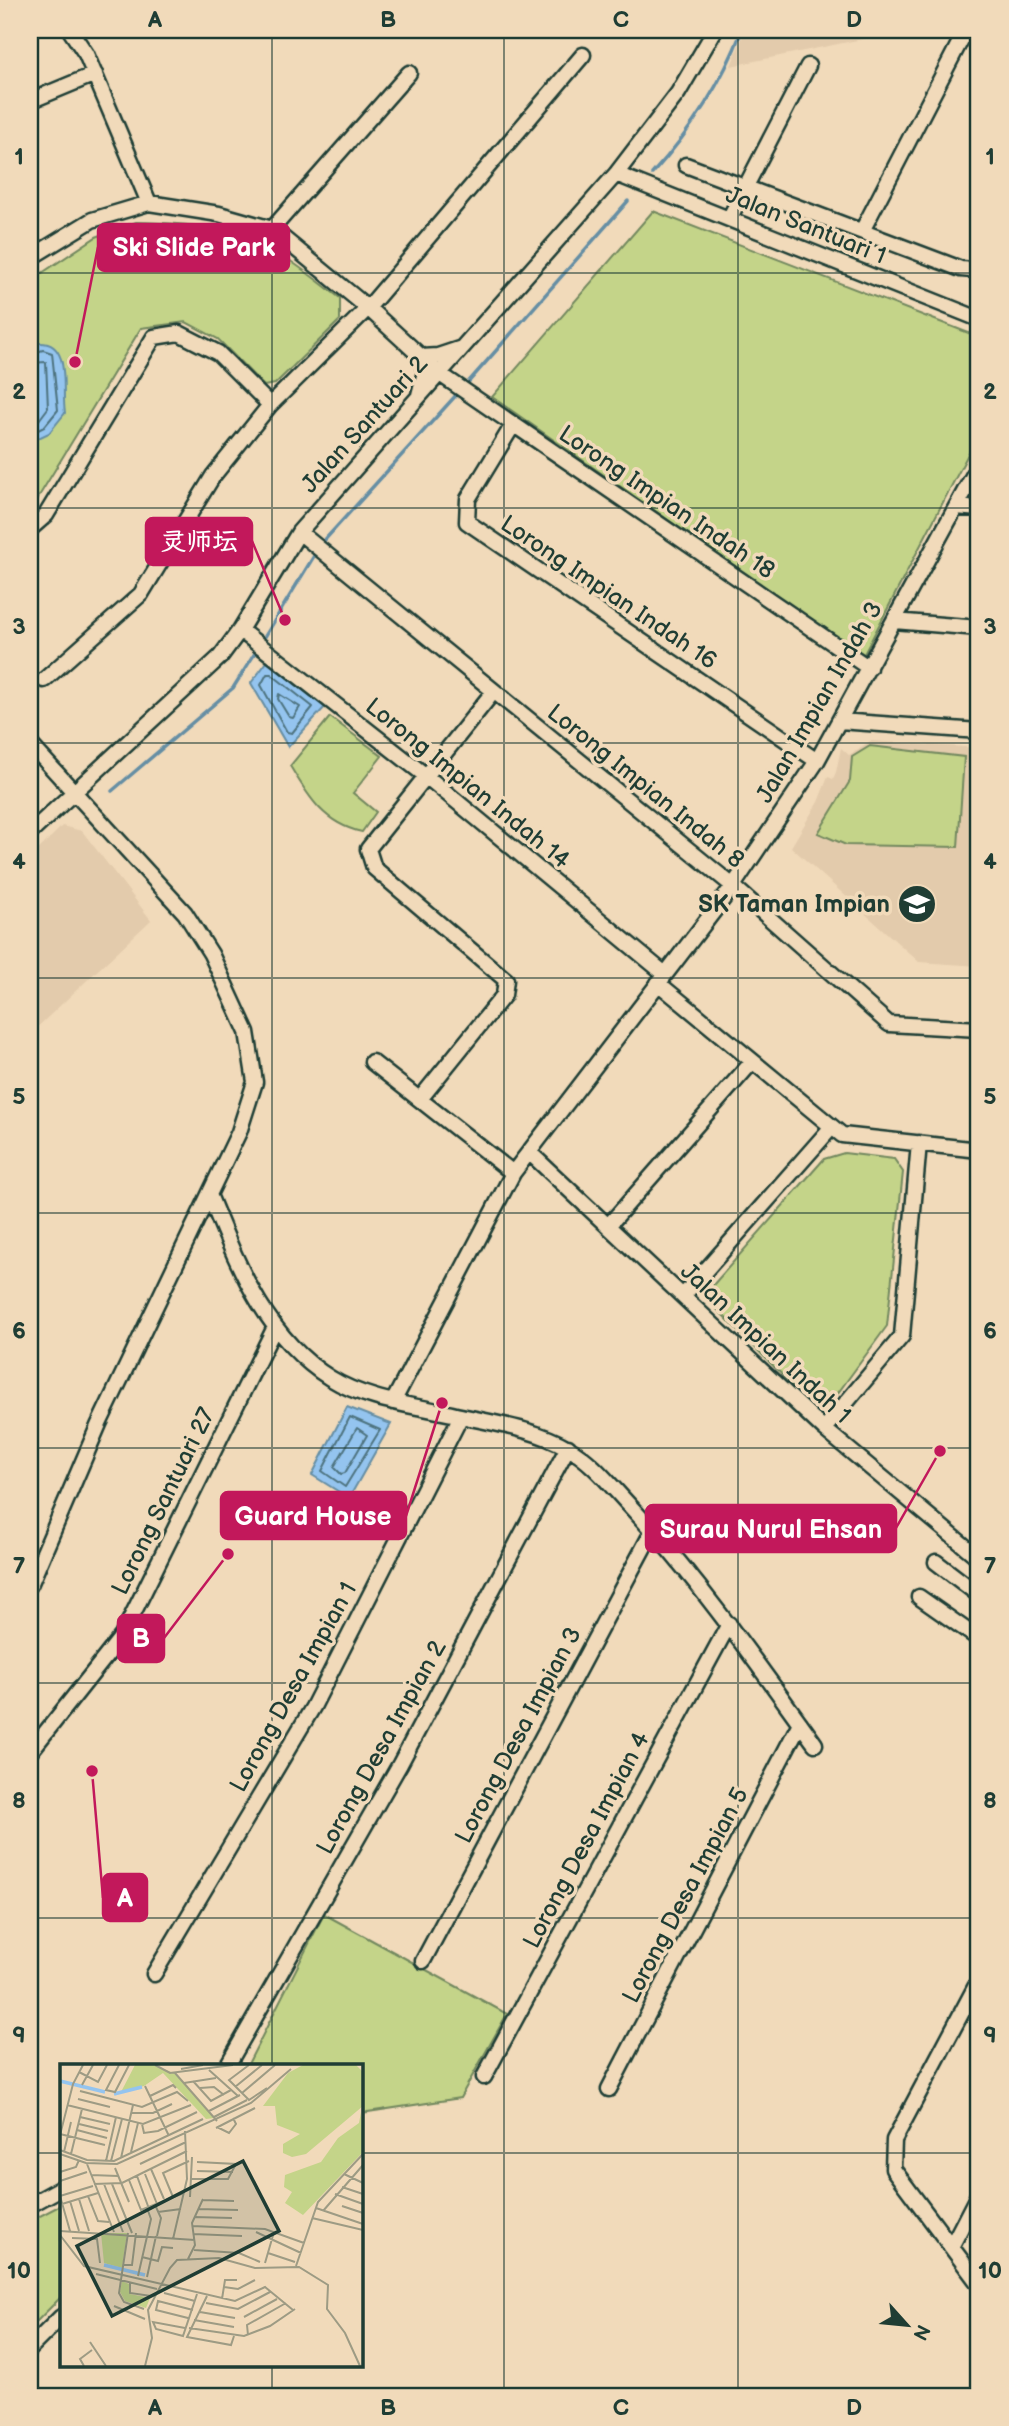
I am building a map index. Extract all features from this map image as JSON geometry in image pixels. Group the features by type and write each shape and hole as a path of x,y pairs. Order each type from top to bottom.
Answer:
{"street":[{"path":"70,30 95,74 149,203"},
{"name":"Jalan Santuari 2","path":"30,833 245,634 303,536 418,399 616,174 678,93 715,30"},
{"path":"862,231 966,30"},
{"path":"44,680 141,594 213,476 270,405 368,307 583,55"},
{"path":"729,219 808,66"},
{"path":"30,258 92,220 149,203 219,214 272,229 409,73"},
{"path":"30,101 95,74"},
{"path":"686,165 961,269 973,270 979,265"},
{"name":"Jalan Santuari 1","path":"616,174 979,319"},
{"name":"Lorong Impian Indah 18","path":"272,229 368,307 440,374 869,668"},
{"path":"30,529 46,515 154,337 179,333 218,353 270,405"},
{"path":"418,399 425,372 421,357 438,356 464,348"},
{"name":"Lorong Impian Indah 16","path":"513,425 468,499 467,522 817,761"},
{"name":"Jalan Impian Indah 3","path":"393,1402 513,1173 733,886 817,761 979,465"},
{"path":"956,507 979,509"},
{"name":"Lorong Impian Indah 8","path":"303,536 733,886 889,1024 979,1029"},
{"path":"894,621 979,628"},
{"name":"Lorong Impian Indah 14","path":"245,634 426,776 831,1128"},
{"path":"420,1099 504,995 506,980 374,868 368,849 494,691"},
{"path":"839,722 979,731"},
{"path":"30,744 185,914 211,954 247,1032 255,1082 239,1132 210,1197 174,1264 99,1424 30,1585"},
{"path":"372,1062 513,1173"},
{"path":"608,1226 752,1062"},
{"path":"682,1296 831,1128 842,1135 979,1150"},
{"path":"824,1429 902,1336 919,1143"},
{"name":"Jalan Impian Indah 1","path":"529,1152 824,1429 979,1558"},
{"path":"210,1197 234,1256 274,1329 332,1379 393,1402 509,1426 568,1447 596,1469 653,1530 729,1624 815,1744"},
{"name":"Lorong Santuari 27","path":"30,1752 122,1636 274,1329"},
{"name":"Lorong Desa Impian 1","path":"154,1974 313,1707 461,1416"},
{"name":"Lorong Desa Impian 2","path":"228,2064 400,1764 568,1447"},
{"name":"Lorong Desa Impian 3","path":"423,1961 653,1530"},
{"path":"936,1562 979,1595"},
{"path":"919,1597 979,1639"},
{"name":"Lorong Desa Impian 4","path":"484,2077 729,1624"},
{"name":"Lorong Desa Impian 5","path":"609,2089 800,1723"},
{"path":"979,1980 894,2140 893,2169 979,2284"},
{"path":"30,2205 60,2189"},
{"path":"951,2246 979,2193"},
{"path":"30,2348 60,2319"}],"shaded area":[{"path":"745,30 906,30 731,66"},
{"name":"SK Taman Impian","path":"870,741 979,748 979,966 919,962 791,847 818,802 828,777 833,779 841,748 849,755"},
{"path":"62,826 82,831 151,920 30,1034 30,858"}],"green space":[{"path":"653,211 979,337 979,433 863,656 492,397"},
{"path":"136,222 210,228 262,244 294,263 340,298 340,320 275,384 264,386 218,339 186,322 141,328 30,511 30,281 96,237"},
{"path":"330,717 382,756 353,793 376,812 362,832 337,823 327,816 311,798 290,766"},
{"path":"870,746 964,757 958,847 846,845 818,833 850,781 852,757"},
{"path":"844,1153 894,1159 903,1172 887,1326 827,1408 815,1408 712,1304 713,1285 824,1159"},
{"path":"324,1914 507,2014 460,2098 362,2113 362,2064 248,2064"},
{"path":"60,2206 60,2298 30,2328 30,2221"}],"water":[{"path":"40,343 57,350 61,359 65,413 49,433 30,442 30,349"},
{"path":"267,662 325,707 288,747 251,683"},
{"path":"347,1407 391,1424 349,1498 312,1475"}],"waterway":[{"path":"652,174 704,106 725,69 742,30"},
{"path":"464,387 628,201"},
{"path":"321,544 459,392"},
{"path":"261,643 317,551"},
{"path":"112,791 233,688 257,650"}],"place":[{"name":"Ski Slide Park","path":"75,362"},
{"name":"灵师坛","path":"285,620"},
{"name":"SK Taman Impian","path":"917,904"},
{"name":"Guard House","path":"442,1403"},
{"name":"Surau Nurul Ehsan","path":"940,1451"},
{"name":"B","path":"228,1554"},
{"name":"A","path":"92,1771"}]}
